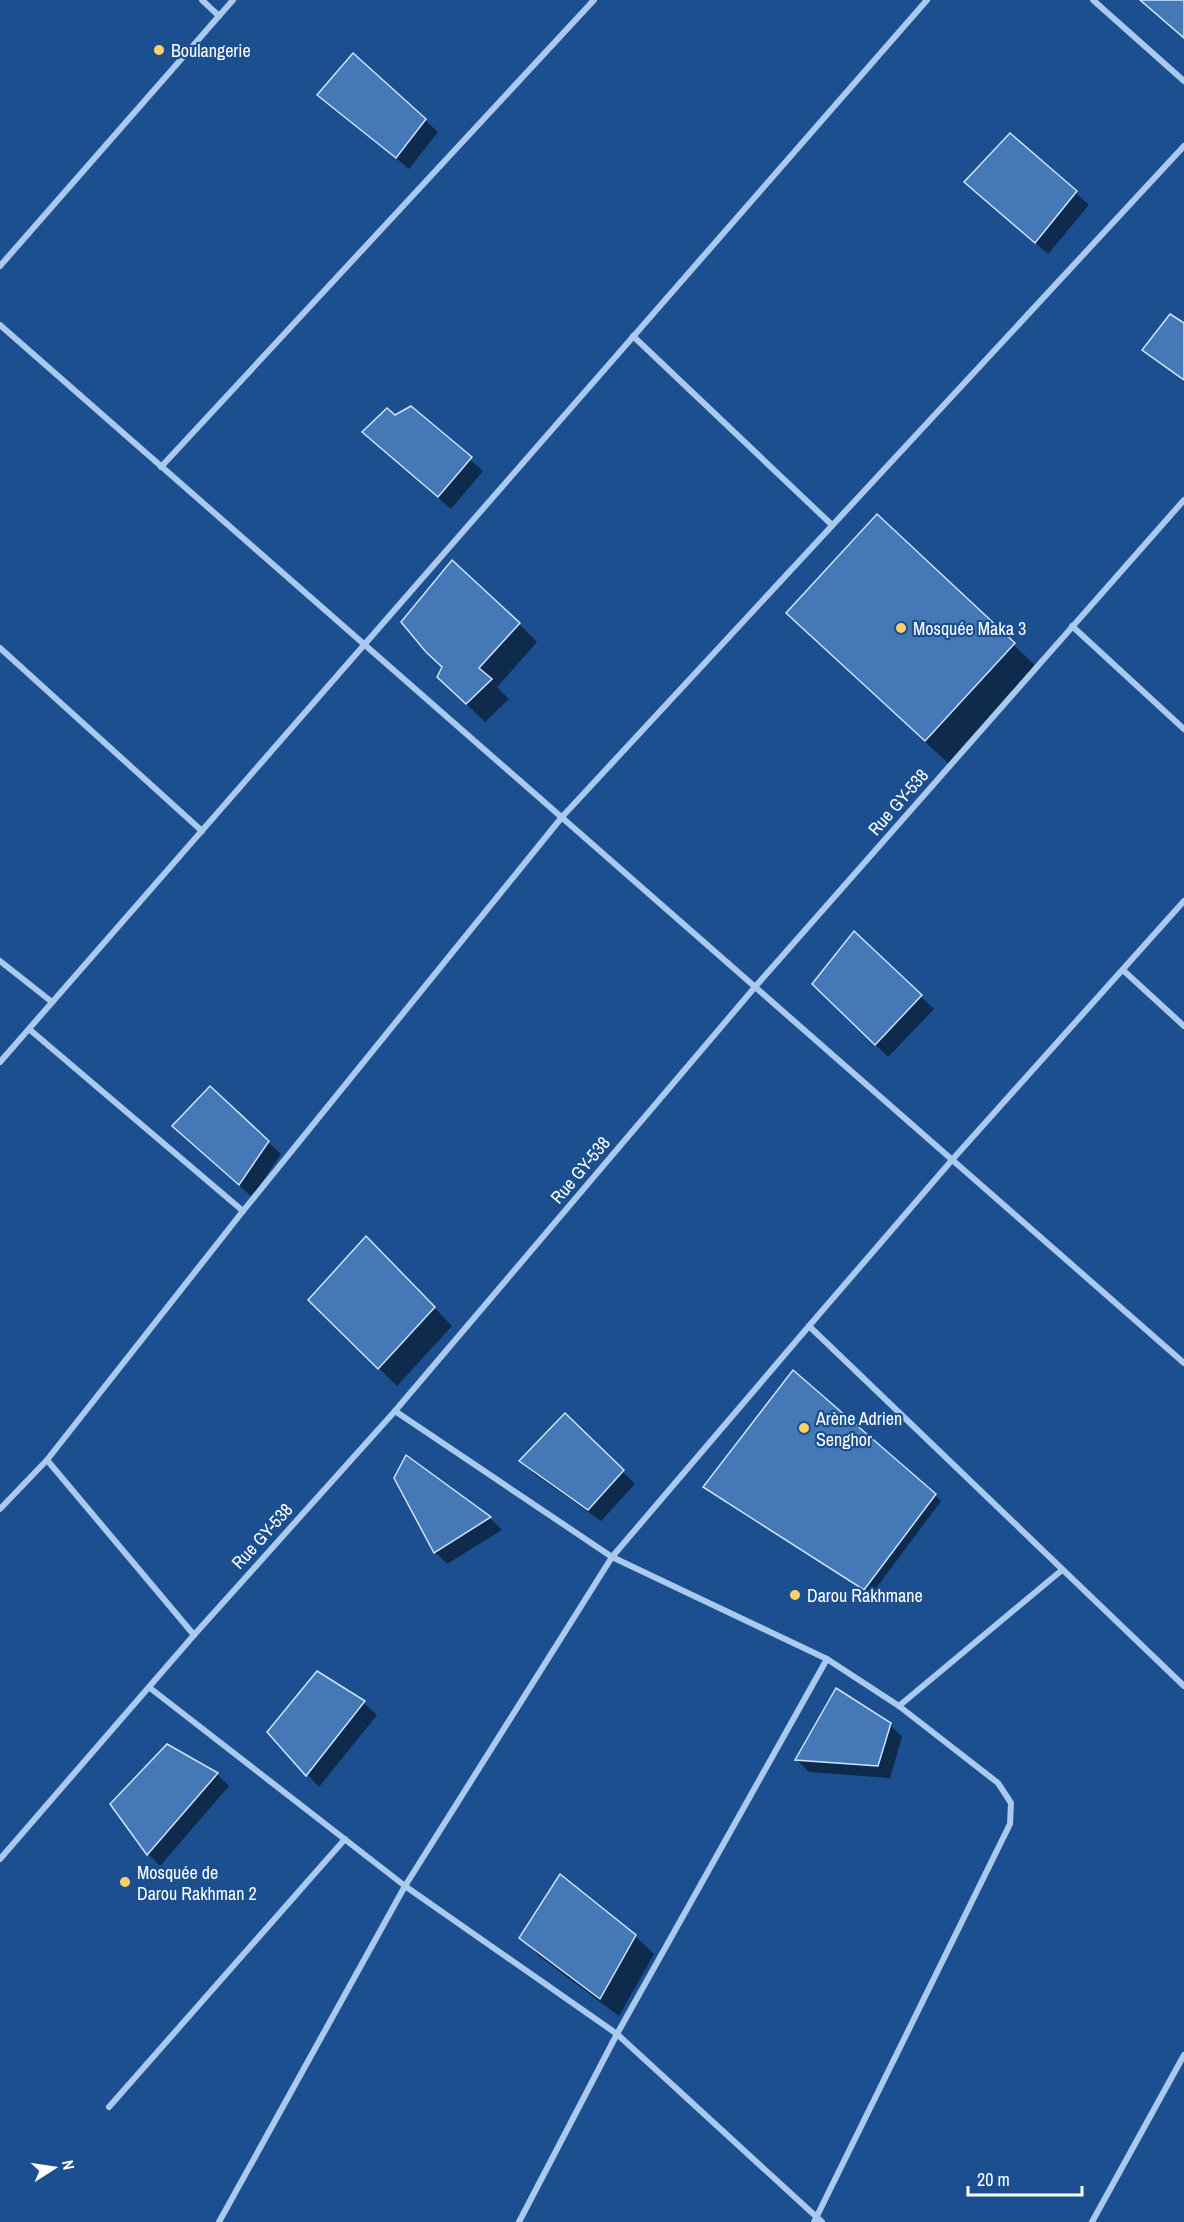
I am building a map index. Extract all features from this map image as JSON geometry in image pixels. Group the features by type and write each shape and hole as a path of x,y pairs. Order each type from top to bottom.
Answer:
{"street":[{"path":"202,0 219,16"},
{"path":"0,266 233,0"},
{"path":"161,467 594,0"},
{"path":"0,1062 927,0"},
{"path":"1093,0 1184,81"},
{"path":"0,1509 47,1460 243,1211 561,817 1184,146"},
{"path":"0,326 1184,1363"},
{"path":"633,336 832,525"},
{"name":"Rue GY-538","path":"0,1859 194,1635 395,1411 755,987 1184,500"},
{"path":"1072,627 1184,729"},
{"path":"0,648 201,831"},
{"path":"219,2222 405,1886 612,1557 952,1160 1124,971 1184,901"},
{"path":"0,961 52,1002"},
{"path":"1124,971 1184,1026"},
{"path":"29,1029 243,1211"},
{"path":"809,1326 1184,1686"},
{"path":"150,1688 405,1886 617,2034 818,2220 1010,1824 1011,1803 998,1784 899,1706 827,1659 612,1557 395,1411"},
{"path":"47,1460 194,1635"},
{"path":"899,1706 1062,1570"},
{"path":"519,2222 617,2034 827,1659"},
{"path":"109,2107 345,1839"},
{"path":"1092,2222 1184,2055"}],"building":[{"path":"1140,0 1184,0 1184,38"},
{"path":"353,53 426,119 396,158 317,95"},
{"path":"1010,133 1077,191 1035,243 964,182"},
{"path":"1170,314 1184,323 1184,380 1142,350"},
{"path":"411,406 472,457 438,497 362,432 387,408 395,415"},
{"name":"Mosquée Maka 3","path":"877,514 1015,643 925,741 786,613"},
{"path":"452,560 520,623 479,668 492,679 466,704 437,677 442,667 401,622"},
{"path":"854,931 922,995 875,1045 812,984"},
{"path":"210,1086 269,1141 239,1185 172,1126"},
{"path":"366,1236 435,1307 378,1369 308,1300"},
{"name":"Arène Adrien Senghor","path":"793,1370 936,1494 864,1590 703,1487"},
{"path":"565,1413 624,1470 588,1510 519,1461"},
{"path":"406,1455 491,1517 434,1553 394,1478"},
{"path":"317,1671 365,1701 306,1776 267,1732"},
{"path":"836,1688 891,1723 878,1766 795,1760"},
{"path":"167,1744 218,1773 147,1855 110,1804"},
{"path":"560,1874 636,1935 600,1999 519,1938"}],"place":[{"name":"Boulangerie","path":"159,50"},
{"name":"Mosquée Maka 3","path":"901,628"},
{"name":"Arène Adrien Senghor","path":"804,1428"},
{"name":"Darou Rakhmane","path":"795,1595"},
{"name":"Mosquée de Darou Rakhman 2","path":"125,1882"}]}
